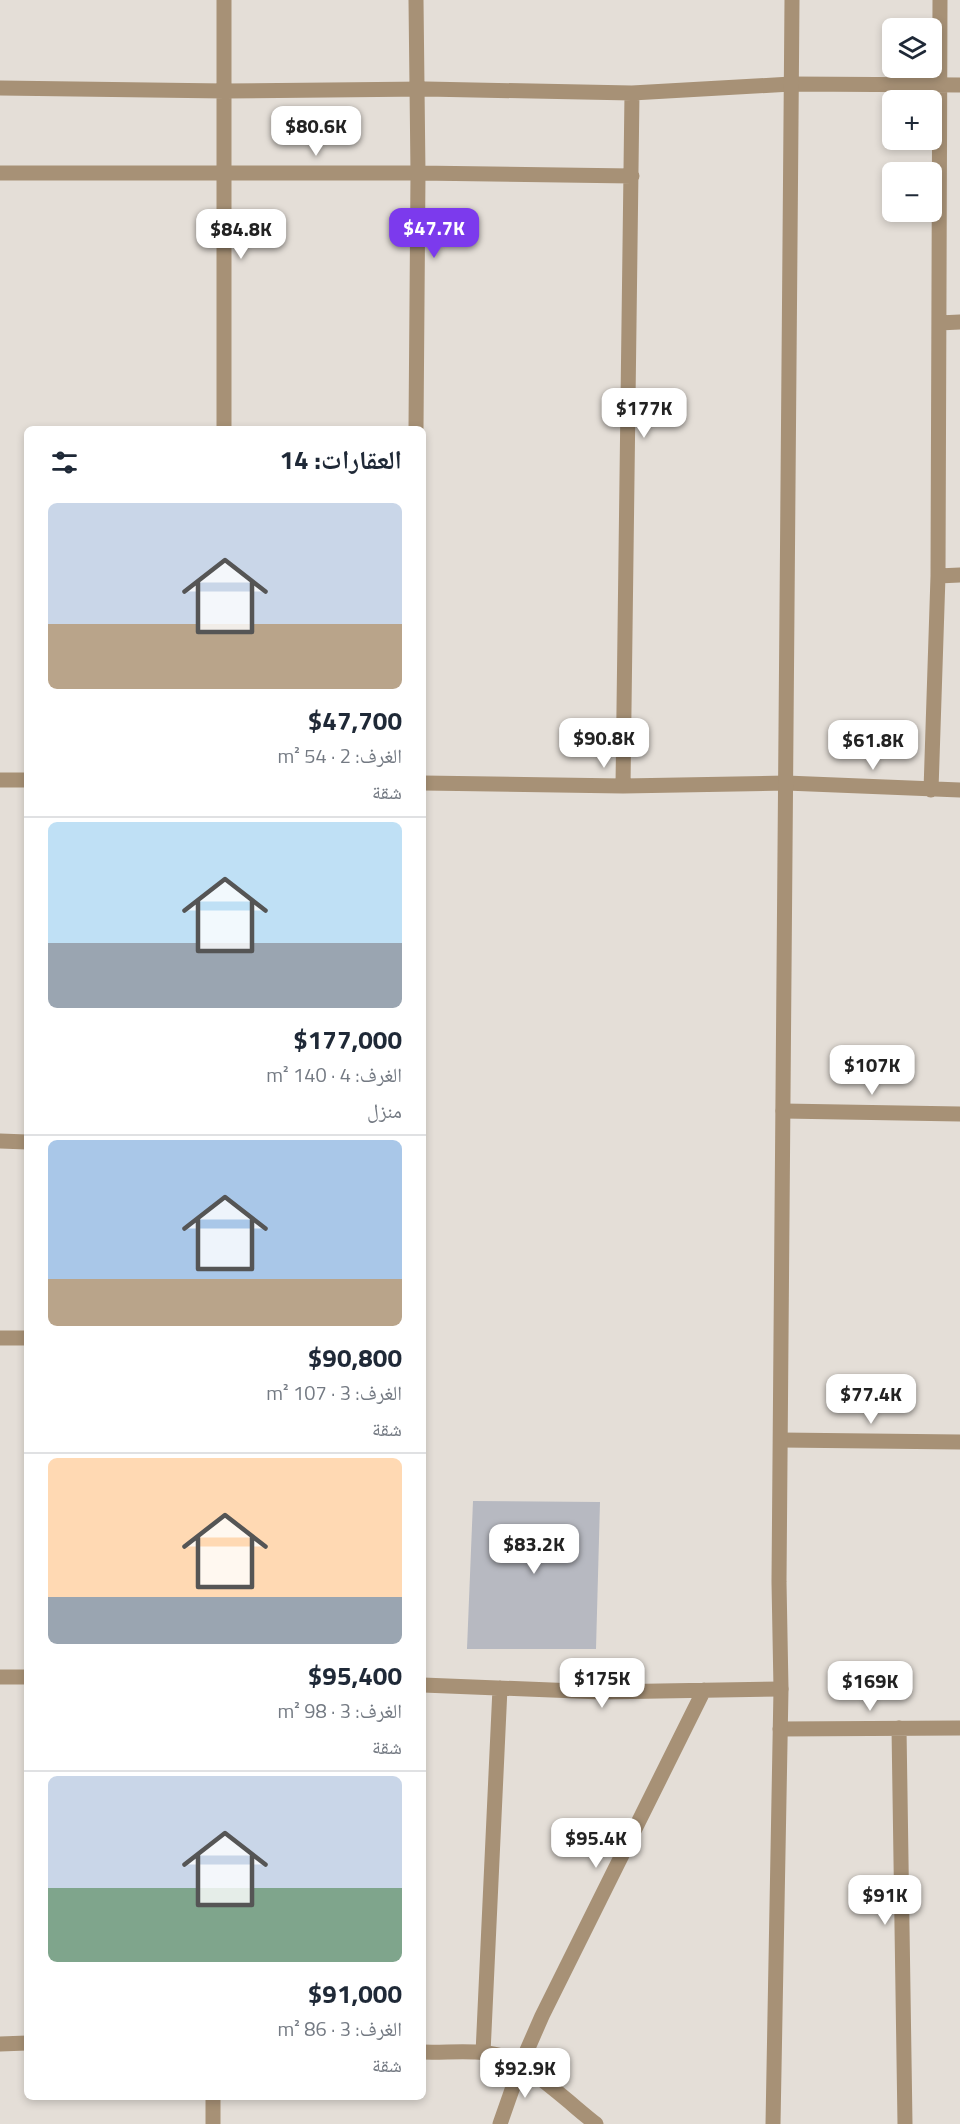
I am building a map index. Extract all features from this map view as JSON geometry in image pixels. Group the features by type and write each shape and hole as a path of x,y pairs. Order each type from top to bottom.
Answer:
{"street":[{"path":"224,0 224,426"},
{"path":"416,0 418,173 416,426"},
{"path":"773,2124 781,1689 779,1582 792,0"},
{"path":"931,790 938,576 940,0"},
{"path":"0,88 225,91 417,89 632,93 791,84 960,85"},
{"path":"623,786 632,93"},
{"path":"0,173 418,173 632,176"},
{"path":"939,323 960,322"},
{"path":"938,576 960,576"},
{"path":"0,780 24,780"},
{"path":"426,783 623,786 786,783 960,790"},
{"path":"783,1111 960,1114"},
{"path":"0,1141 24,1142"},
{"path":"0,1338 24,1338"},
{"path":"781,1440 960,1442"},
{"path":"0,1677 24,1677"},
{"path":"426,1684 601,1692 781,1689"},
{"path":"483,2053 501,1688"},
{"path":"500,2124 520,2064 542,2016 704,1690"},
{"path":"899,1728 905,2124"},
{"path":"780,1729 960,1728"},
{"path":"0,2044 24,2043"},
{"path":"426,2052 483,2053 503,2056 520,2064 596,2124"},
{"path":"213,2100 213,2124"}],"building":[{"path":"473,1501 600,1502 596,1649 467,1649"}]}
